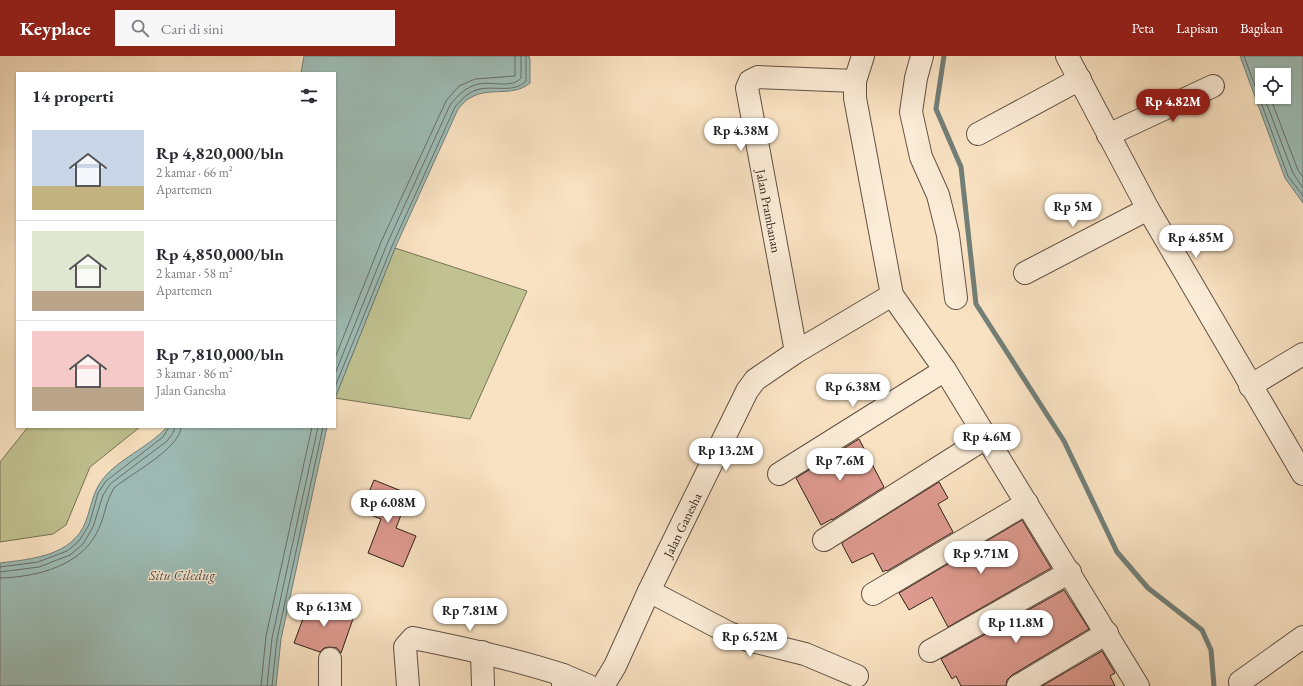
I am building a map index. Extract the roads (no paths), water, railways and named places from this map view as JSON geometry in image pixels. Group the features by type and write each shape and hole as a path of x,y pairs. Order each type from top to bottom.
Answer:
{"street":[{"path":"863,56 855,81 855,98 892,295 945,370 1070,572 1138,686"},
{"path":"922,56 916,78 911,112 922,157 938,195 948,235 956,298"},
{"path":"1067,56 1148,208 1250,386 1303,474"},
{"name":"Jalan Prambanan","path":"796,352 747,88 750,81 758,77 855,81"},
{"path":"978,134 1080,79"},
{"path":"1108,135 1213,86"},
{"path":"1025,272 1148,208"},
{"name":"Jalan Ganesha","path":"603,686 616,676 649,591 747,391 756,380 796,352 892,295"},
{"path":"1250,386 1303,354"},
{"path":"779,474 945,370"},
{"path":"824,540 986,437"},
{"path":"872,594 1027,503"},
{"path":"930,651 1070,572"},
{"path":"649,591 714,626 735,635 748,640 805,654 857,676"},
{"path":"1018,686 1107,633"},
{"path":"1240,682 1303,637"},
{"path":"408,686 405,647 413,638 482,652 563,680 589,686"},
{"path":"482,652 483,686"},
{"path":"330,659 330,686"}],"water":[{"path":"304,56 529,56 530,60 530,83 516,90 477,95 467,100 458,109 395,248 336,396 336,72 301,72"},
{"path":"1240,56 1303,56 1303,203 1285,178 1258,104 1291,104 1291,68 1255,68 1255,97"},
{"name":"Situ Ciledug","path":"166,428 327,428 281,639 276,686 0,686 0,563 25,560 50,554 62,549 72,542 80,533 86,521 95,494 103,479 117,465"}],"waterway":[{"path":"944,56 936,109 961,167 976,304 1064,441 1117,552 1148,588 1202,630 1211,650 1214,686"}]}
